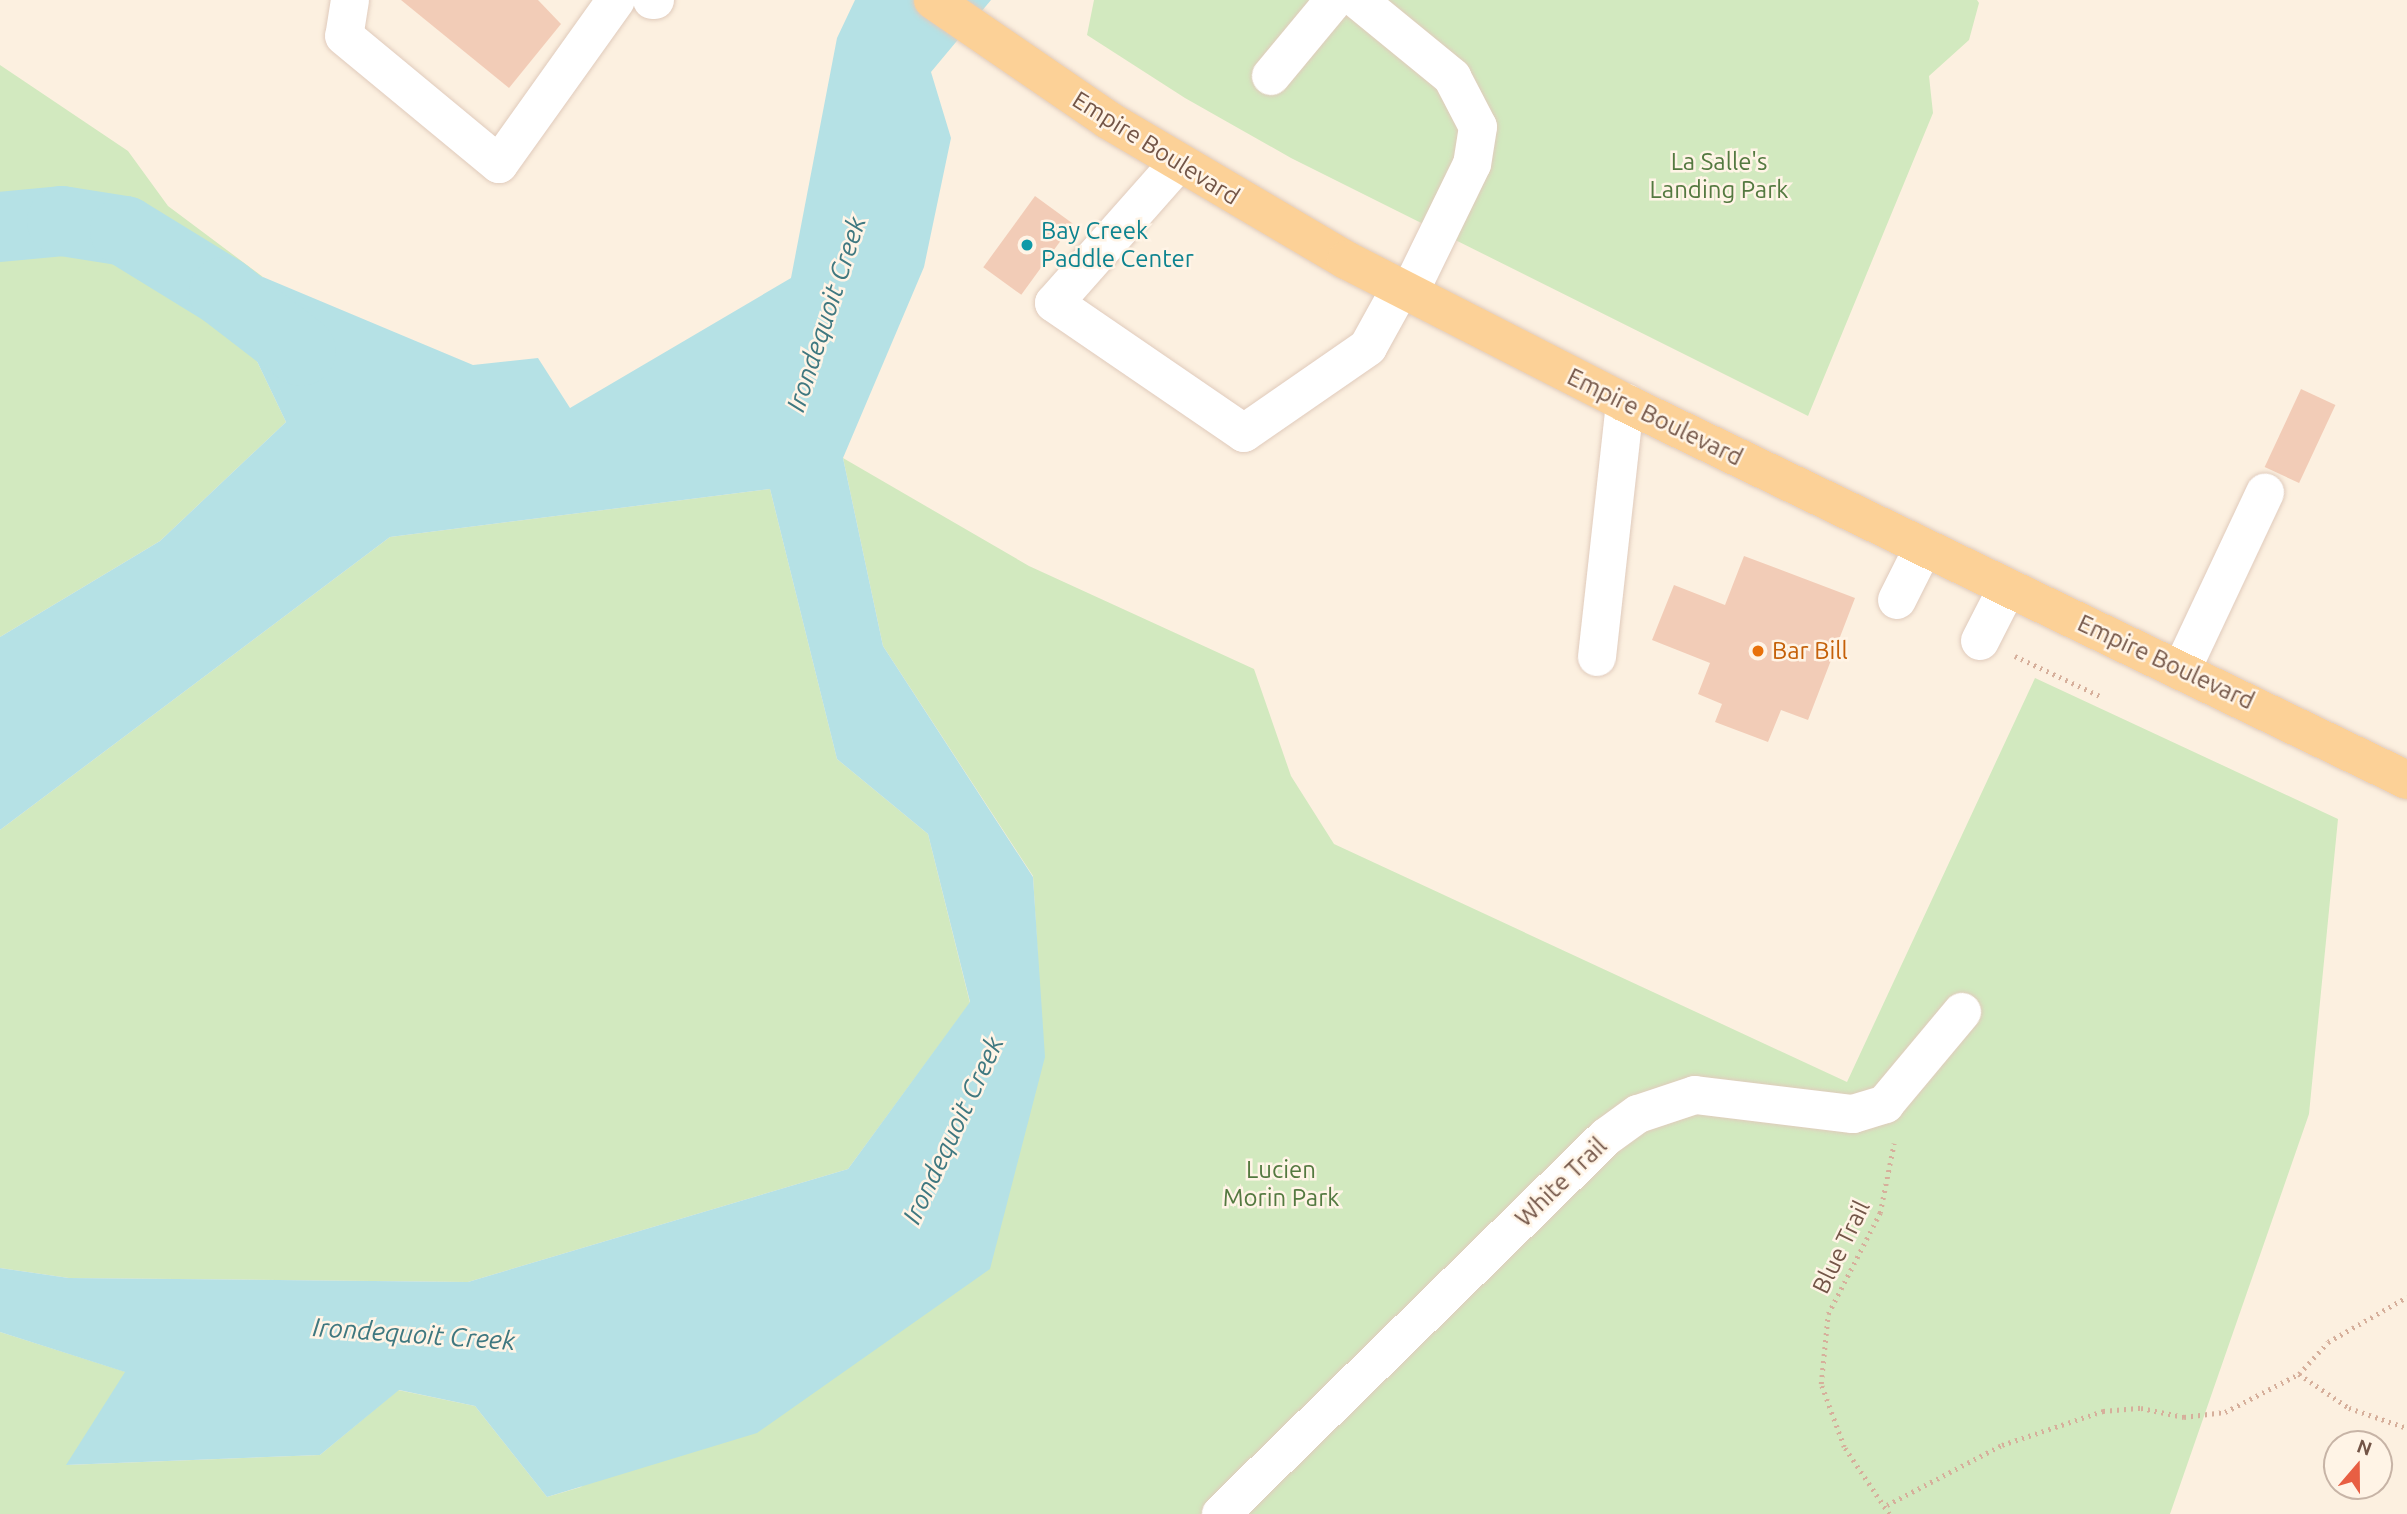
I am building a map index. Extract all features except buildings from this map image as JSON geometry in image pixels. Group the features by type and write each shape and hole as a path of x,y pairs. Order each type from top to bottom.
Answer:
{"main road":[{"name":"Empire Boulevard","path":"933,0 1045,78 1178,163 1405,291 1625,403 1923,548 2182,669 2407,780"}],"lane":[{"path":"350,0 344,36 499,164 616,0"},
{"path":"1271,76 1334,0"},
{"path":"1178,163 1054,303 1244,433 1368,347 1405,291 1472,164 1478,127 1452,77 1358,0"},
{"path":"1597,657 1625,403"},
{"path":"2182,669 2265,494"},
{"path":"1897,600 1923,548"},
{"path":"1980,641 2007,588"},
{"path":"1885,1104 1962,1012"},
{"name":"White Trail","path":"1220,1514 1606,1137 1638,1114 1695,1095 1853,1114 1885,1104"}],"path":[{"name":"Blue Trail","path":"1885,1104 1895,1147 1891,1174 1880,1213 1828,1314 1821,1384 1844,1447 1887,1504 1889,1514"},
{"path":"1887,1504 2002,1445 2103,1412 2141,1408 2184,1417 2225,1412 2299,1374 2329,1342 2407,1297"},
{"path":"2299,1374 2349,1408 2407,1429"}],"green space":[{"name":"La Salle's Landing Park","path":"1094,0 1977,0 1979,3 1969,40 1929,76 1933,113 1808,416 1291,158 1185,98 1087,35"},
{"path":"0,65 128,151 168,206 263,277 224,292 286,422 160,541 0,637"},
{"name":"Lucien Morin Park","path":"843,458 1029,566 1254,669 1291,776 1334,844 1847,1082 2035,678 2338,819 2309,1114 2170,1514 0,1514 0,1332 126,1372 67,1465 320,1455 398,1390 475,1406 547,1497 581,1487 1038,960 1033,876 883,646"},
{"path":"770,489 837,759 928,834 970,1003 848,1169 468,1282 69,1278 0,1268 0,830 390,537"}],"water":[{"name":"Irondequoit Creek","path":"855,0 991,0 931,72 951,138 924,267 843,458 883,646 1033,877 1045,1057 990,1269 757,1433 547,1497 475,1406 399,1390 320,1455 66,1465 125,1372 0,1332 0,1268 69,1278 468,1282 848,1169 970,1002 928,834 837,759 770,489 390,537 0,830 0,637 160,541 286,422 224,292 263,277 473,365 538,358 570,408 791,278 837,38"}],"waterway":[{"path":"0,227 62,221 125,231 224,292 301,351"}],"place":[{"name":"Bay Creek Paddle Center","path":"1027,245"},
{"name":"Bar Bill","path":"1758,651"}]}
